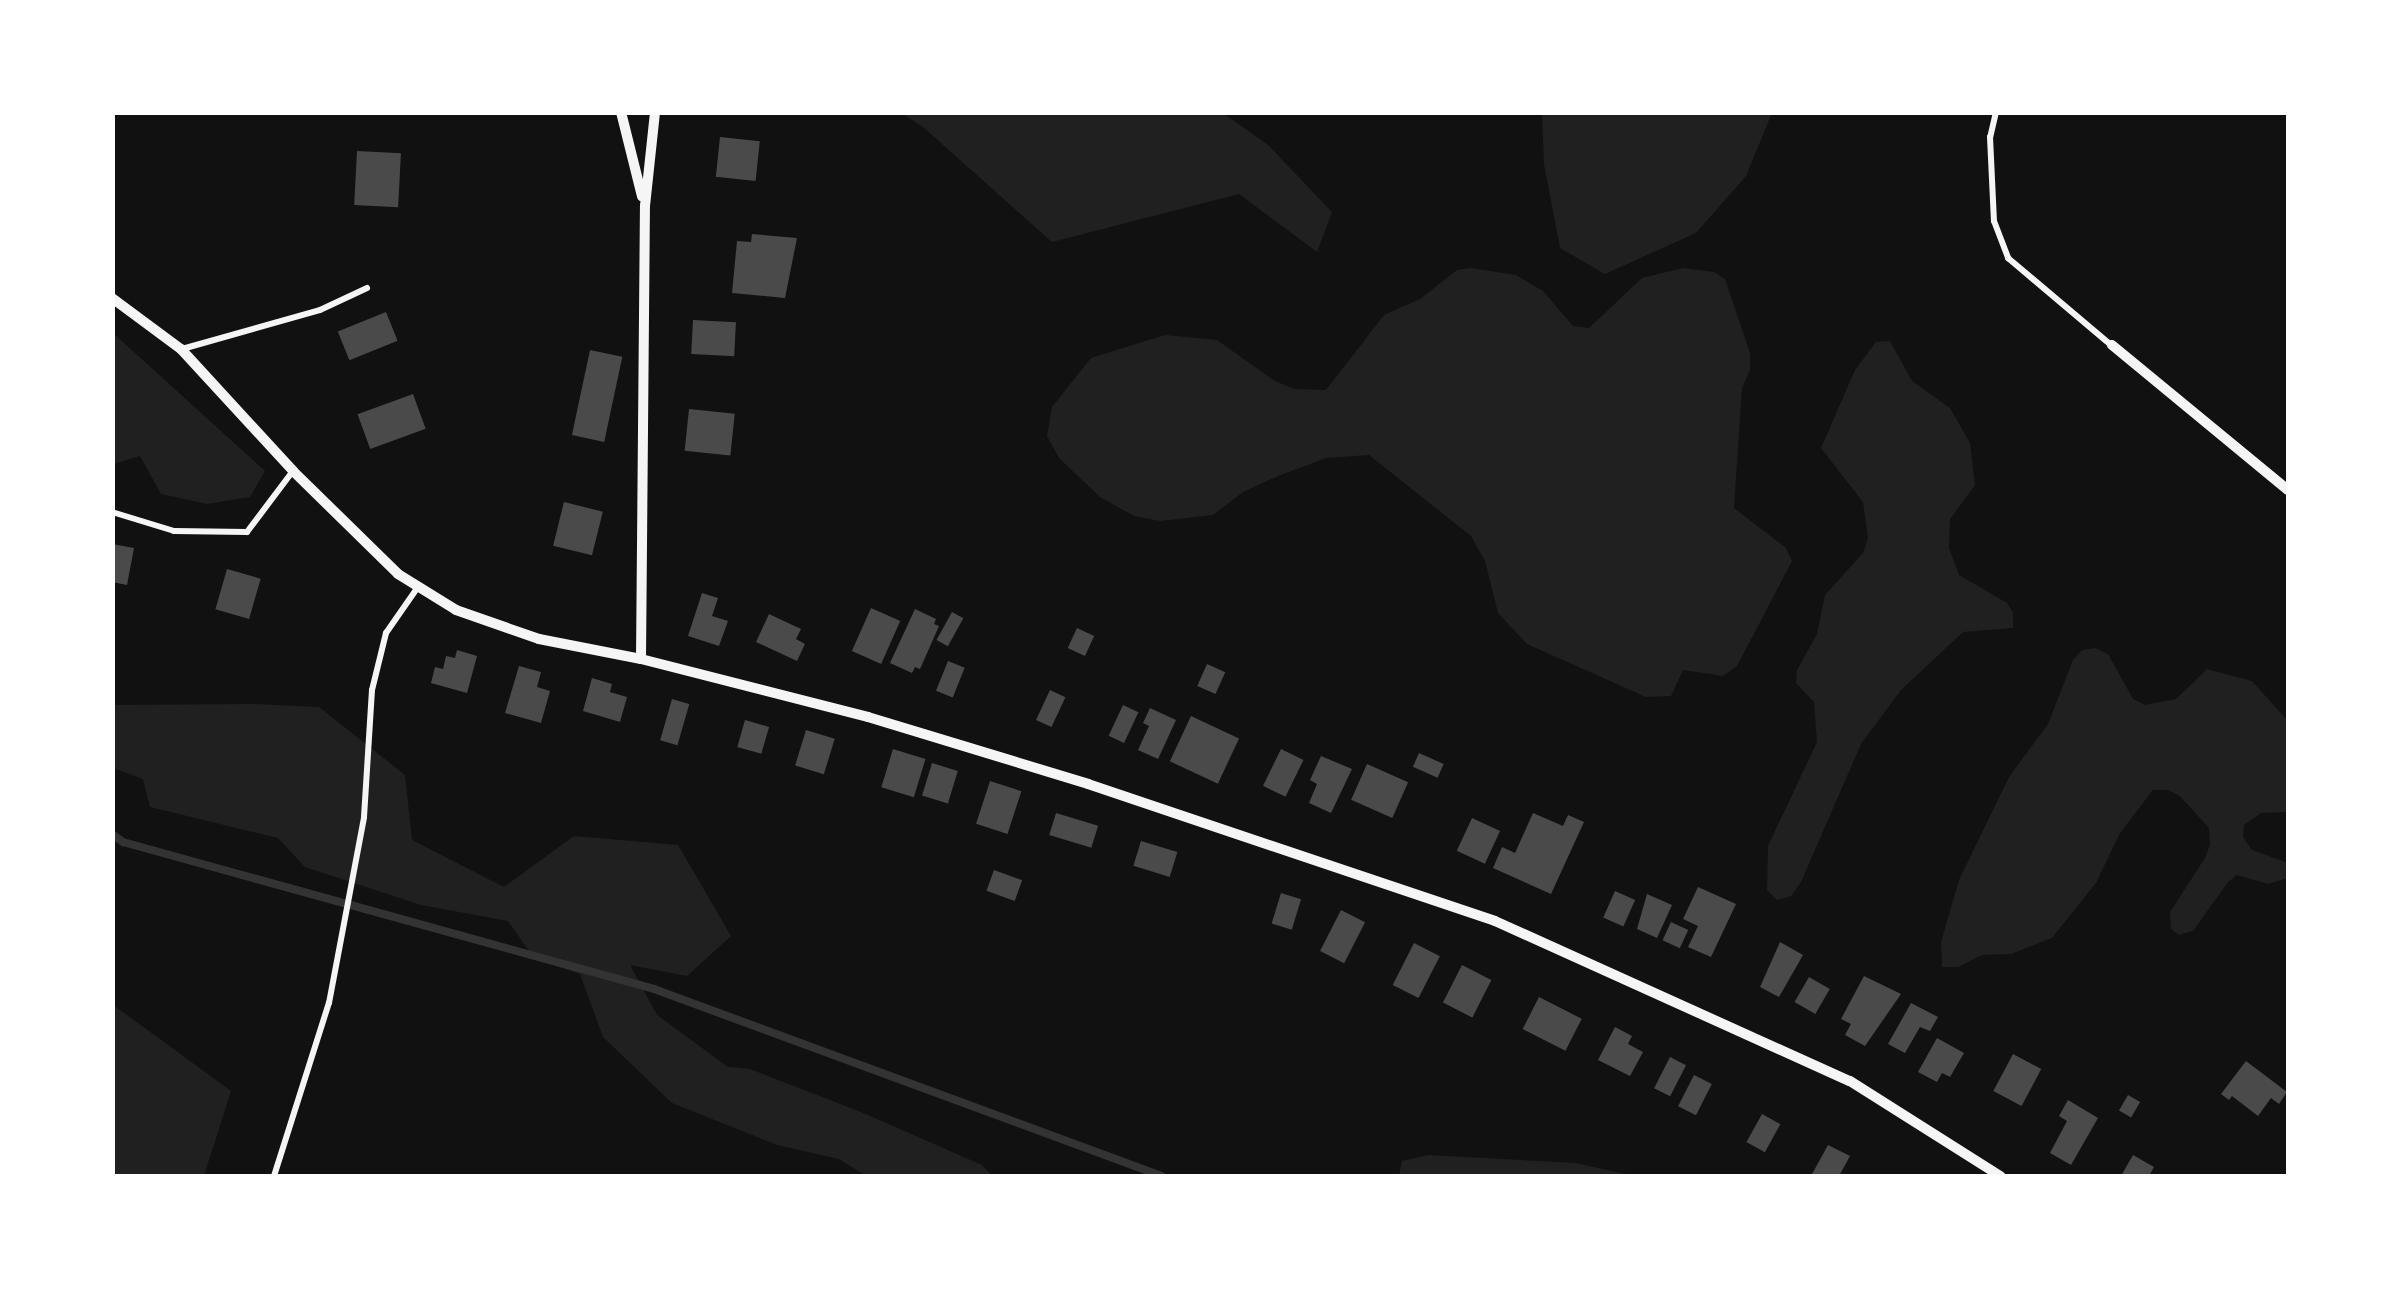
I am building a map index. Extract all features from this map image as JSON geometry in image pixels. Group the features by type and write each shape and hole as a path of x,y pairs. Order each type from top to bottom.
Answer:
{"street":[{"path":"621,112 645,206"},
{"path":"641,659 645,206 655,112"},
{"path":"112,298 181,349 293,472 398,574 456,610 539,639 641,659 868,717 1088,784 1494,921 1850,1081 2000,1176"},
{"path":"2112,346 2288,490"}],"lane":[{"path":"1996,112 1990,137 1994,220 2008,258 2112,346"},
{"path":"181,349 320,310 367,288"},
{"path":"112,512 174,531 247,532 293,472"},
{"path":"274,1176 329,1004 364,817 372,690 386,633 418,587"}],"shaded area":[{"path":"1542,112 1772,113 1746,176 1696,233 1605,274 1560,248 1544,164"},
{"path":"901,113 1223,113 1268,145 1332,212 1317,252 1239,194 1052,242 923,127"},
{"path":"1471,268 1516,275 1543,291 1573,326 1589,328 1642,278 1683,268 1714,272 1725,279 1750,353 1750,370 1742,388 1734,508 1786,548 1792,561 1737,666 1723,676 1683,670 1671,696 1646,697 1527,644 1498,613 1485,561 1471,536 1369,455 1326,458 1278,476 1243,492 1213,515 1160,521 1134,516 1100,497 1059,458 1047,436 1052,407 1091,358 1165,335 1217,340 1275,381 1294,389 1326,390 1384,315 1420,299 1457,270"},
{"path":"113,333 265,471 250,497 207,504 161,494 140,456 113,464"},
{"path":"1890,341 1912,381 1950,408 1970,443 1975,485 1950,519 1949,548 1959,575 2007,603 2013,613 2013,628 1963,632 1901,690 1861,744 1801,882 1791,896 1777,900 1767,890 1768,846 1817,742 1814,702 1796,683 1797,670 1817,634 1825,595 1863,553 1868,538 1863,502 1821,448 1855,370 1876,342"},
{"path":"2095,648 2108,654 2133,699 2145,705 2176,699 2207,669 2252,681 2288,721 2288,812 2261,813 2244,825 2243,837 2252,850 2288,863 2288,878 2268,884 2237,875 2193,931 2179,935 2171,929 2170,912 2205,858 2210,845 2209,828 2180,796 2168,790 2153,790 2120,833 2096,883 2052,938 2011,954 1982,955 1958,967 1942,967 1941,942 1959,880 2009,777 2048,724 2073,660 2082,650"},
{"path":"112,705 319,707 405,775 412,840 504,887 574,836 678,845 731,936 687,976 630,965 657,1015 728,1067 750,1069 861,1112 982,1165 992,1176 866,1176 839,1159 777,1145 672,1103 603,1037 580,974 534,958 508,921 421,905 305,867 278,838 150,807 143,779 113,768"},
{"path":"112,1004 231,1091 204,1176 113,1176"},
{"path":"1428,1155 1576,1163 1634,1176 1399,1176 1402,1161"}],"building":[{"path":"720,137 760,141 756,181 716,177"},
{"path":"357,151 401,153 398,207 354,205"},
{"path":"752,234 797,238 785,298 732,293 737,241 751,242"},
{"path":"386,312 398,341 349,360 338,331"},
{"path":"693,320 736,322 734,356 691,354"},
{"path":"590,350 622,357 604,442 572,435"},
{"path":"413,394 426,429 370,449 358,414"},
{"path":"689,409 735,414 730,456 685,451"},
{"path":"564,502 603,512 592,555 553,546"},
{"path":"112,544 134,548 127,585 112,582"},
{"path":"227,569 261,579 249,619 215,609"},
{"path":"702,593 718,598 712,616 728,621 719,646 688,636"},
{"path":"871,608 900,621 881,664 852,651"},
{"path":"915,609 936,619 934,624 939,626 920,669 915,667 912,673 890,663"},
{"path":"952,612 963,618 948,646 936,640"},
{"path":"769,614 801,629 796,639 805,644 797,661 756,642"},
{"path":"1077,628 1094,636 1085,656 1068,648"},
{"path":"457,650 477,656 467,693 431,683 435,667 443,669 446,656 455,658"},
{"path":"948,661 965,668 953,697 936,691"},
{"path":"1207,664 1225,672 1216,694 1197,686"},
{"path":"519,666 541,672 537,687 550,691 541,723 505,713"},
{"path":"592,678 612,684 610,692 627,697 620,722 583,711"},
{"path":"1050,690 1065,697 1051,727 1036,720"},
{"path":"672,699 689,704 677,745 660,740"},
{"path":"1123,705 1138,712 1124,743 1109,736"},
{"path":"1150,708 1176,720 1158,759 1138,750 1149,726 1143,723"},
{"path":"1191,716 1239,738 1218,784 1170,761"},
{"path":"745,720 769,727 761,754 737,747"},
{"path":"806,730 835,739 824,774 795,765"},
{"path":"893,749 926,759 914,797 881,787"},
{"path":"1281,749 1303,760 1285,797 1263,786"},
{"path":"1419,753 1444,764 1438,778 1413,767"},
{"path":"1321,756 1352,769 1331,813 1309,803 1317,784 1310,780"},
{"path":"932,763 958,771 948,803 922,796"},
{"path":"1367,764 1408,782 1392,818 1351,800"},
{"path":"990,781 1021,791 1007,834 976,824"},
{"path":"1056,813 1098,826 1091,848 1049,835"},
{"path":"1533,813 1563,826 1568,815 1584,822 1551,894 1493,868 1502,847 1515,853"},
{"path":"1472,818 1500,831 1485,864 1457,851"},
{"path":"1141,841 1177,852 1170,877 1133,866"},
{"path":"994,870 1022,880 1015,901 986,891"},
{"path":"1698,887 1736,904 1711,957 1688,947 1698,926 1683,919"},
{"path":"1615,891 1635,900 1623,926 1603,917"},
{"path":"1281,893 1301,899 1292,930 1272,924"},
{"path":"1647,894 1672,905 1657,938 1637,929"},
{"path":"1341,910 1365,922 1344,963 1320,951"},
{"path":"1671,922 1688,930 1680,948 1663,940"},
{"path":"1780,942 1803,955 1779,997 1760,987"},
{"path":"1414,943 1440,956 1419,998 1393,985"},
{"path":"1462,965 1491,980 1472,1017 1443,1002"},
{"path":"1864,976 1901,994 1865,1046 1845,1035 1851,1024 1841,1019"},
{"path":"1809,977 1830,989 1815,1014 1794,1002"},
{"path":"1539,997 1582,1019 1565,1051 1523,1029"},
{"path":"1911,1003 1938,1017 1930,1031 1920,1027 1905,1053 1888,1044"},
{"path":"1615,1027 1632,1036 1628,1044 1643,1052 1630,1076 1598,1060"},
{"path":"1937,1038 1964,1053 1950,1077 1942,1073 1937,1082 1918,1072"},
{"path":"2013,1054 2041,1069 2022,1106 1993,1091"},
{"path":"1670,1057 1686,1065 1670,1096 1654,1088"},
{"path":"2246,1061 2287,1092 2279,1104 2271,1098 2258,1116 2232,1096 2229,1100 2221,1094"},
{"path":"1694,1075 1712,1084 1696,1115 1678,1106"},
{"path":"2128,1095 2140,1102 2131,1118 2119,1111"},
{"path":"2068,1100 2098,1118 2071,1165 2050,1153 2067,1121 2059,1116"},
{"path":"1762,1114 1780,1124 1765,1152 1746,1142"},
{"path":"1828,1145 1850,1156 1839,1176 1811,1176"},
{"path":"2133,1155 2154,1167 2149,1176 2121,1176"}],"waterway":[{"path":"112,834 123,842 654,989 1162,1176"}]}
